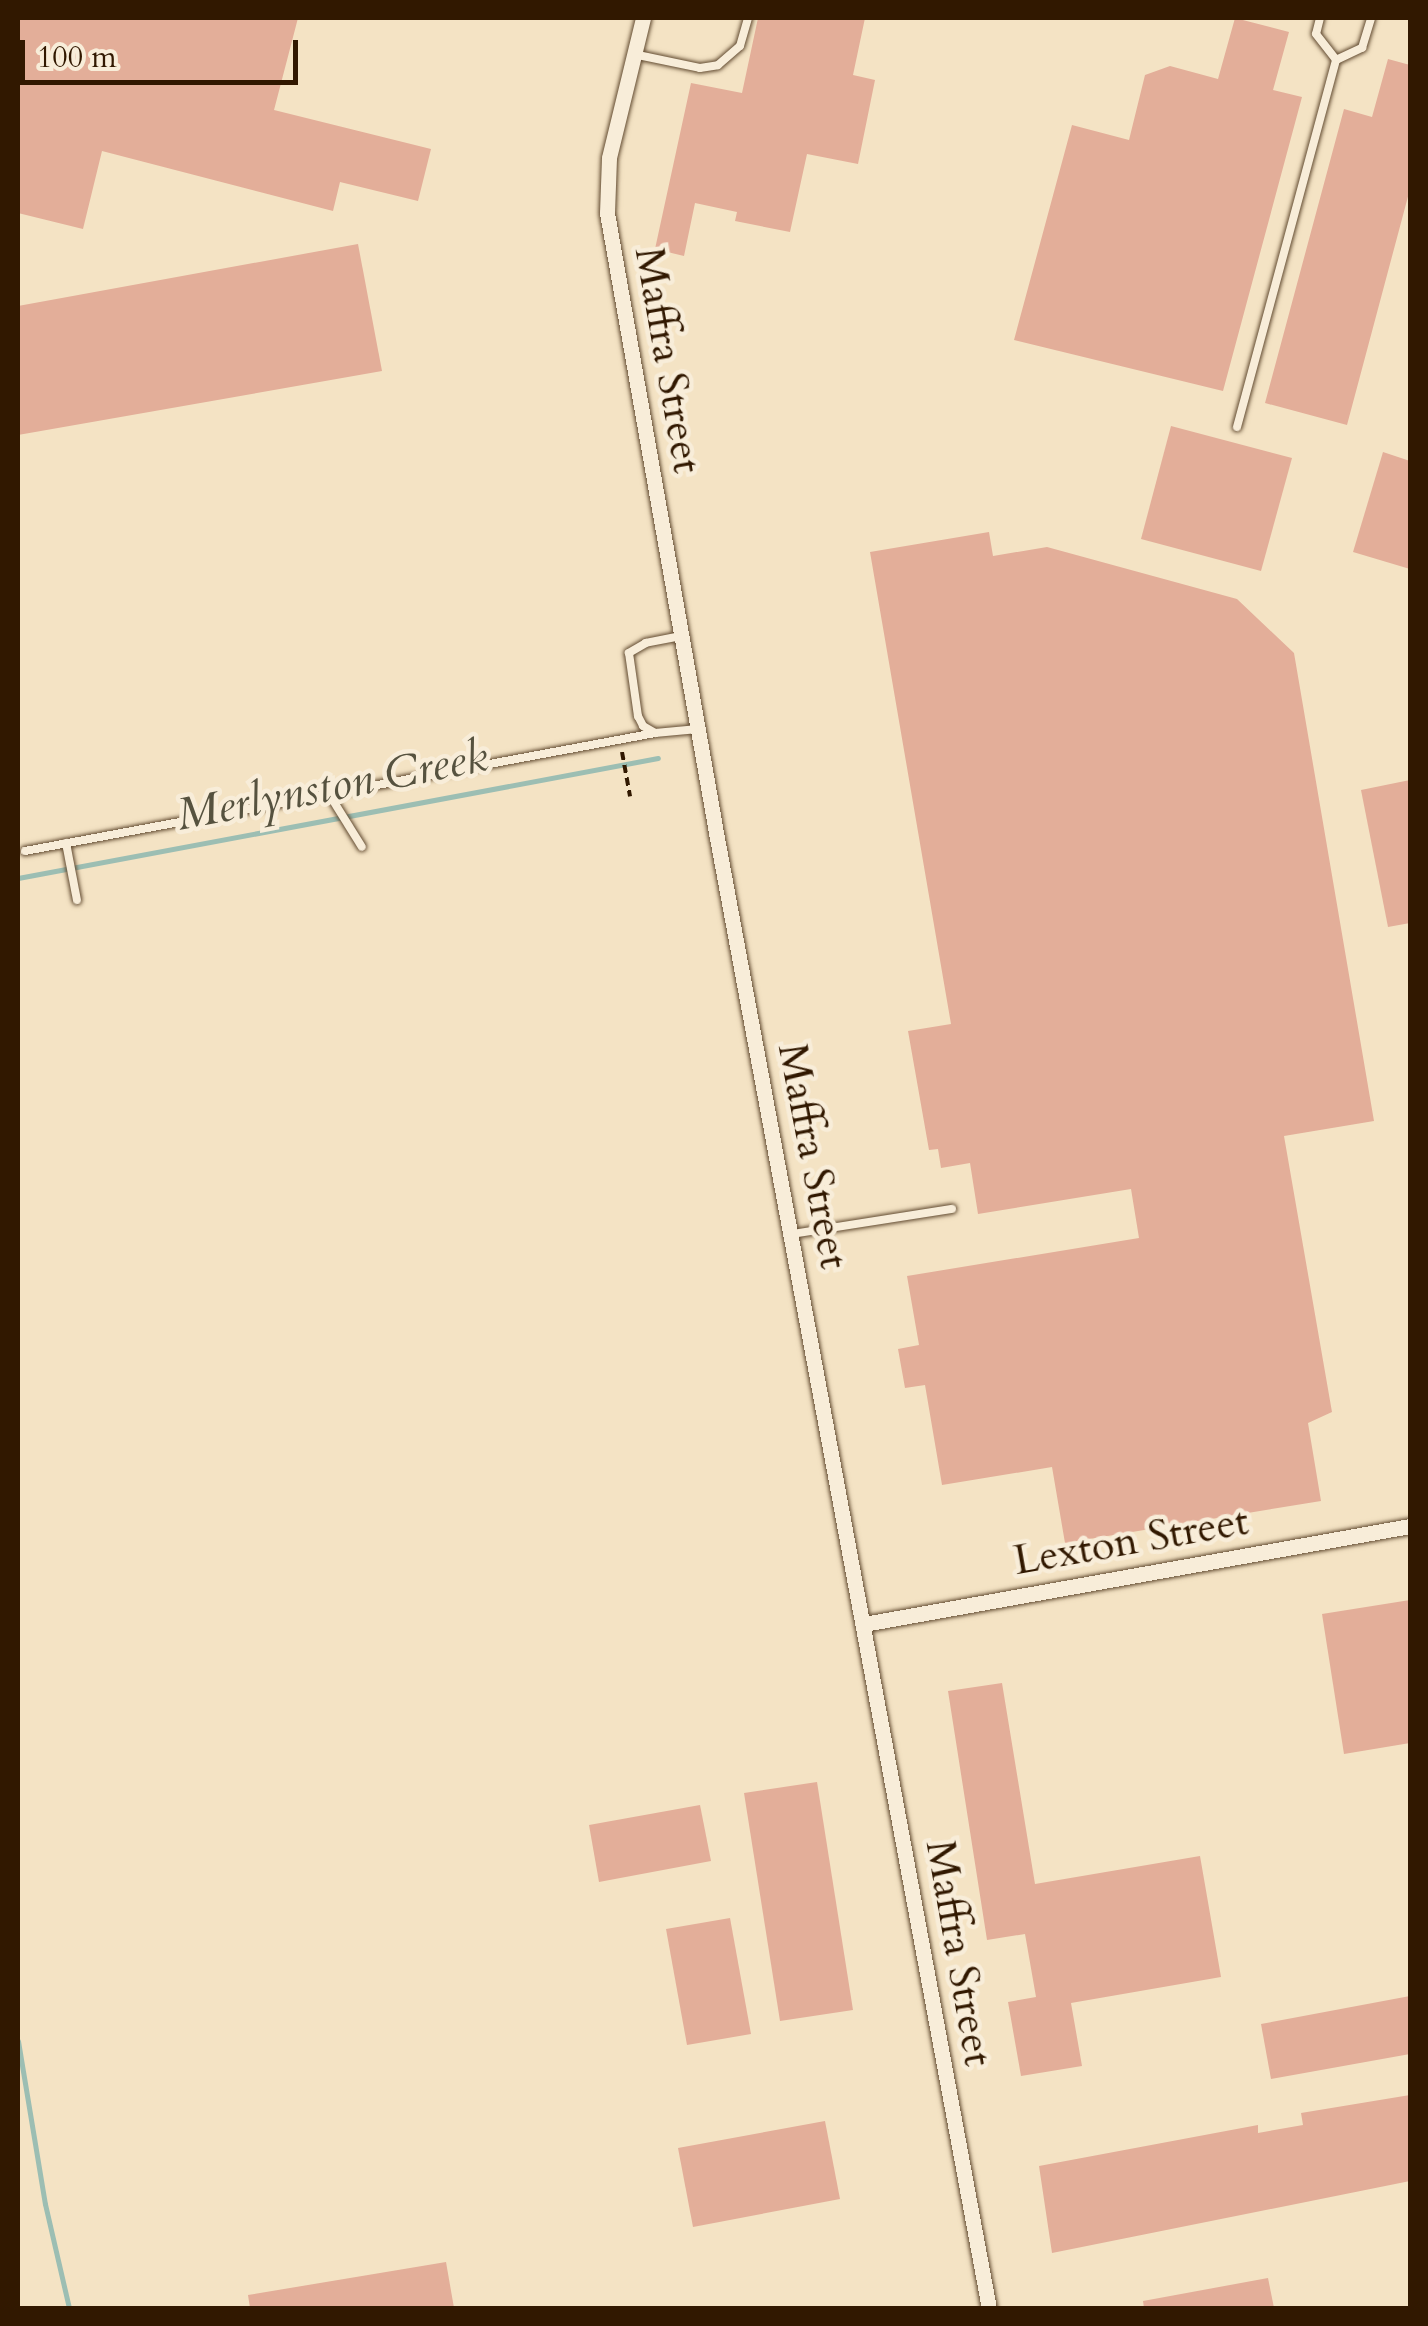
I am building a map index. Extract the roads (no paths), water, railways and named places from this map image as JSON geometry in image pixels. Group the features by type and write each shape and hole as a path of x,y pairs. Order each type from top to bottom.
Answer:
{"street":[{"name":"Maffra Street","path":"643,18 609,158 605,197 698,729 989,2308"},
{"name":"Lexton Street","path":"864,1624 1410,1526"}],"lane":[{"path":"634,54 710,68 729,59 740,46 748,18"},
{"path":"1320,18 1316,34 1336,60"},
{"path":"1336,60 1362,48 1370,18"},
{"path":"1237,427 1336,60"},
{"path":"655,732 638,716 630,653 646,643 682,636"},
{"path":"25,851 655,732 698,729"},
{"path":"329,794 362,847"},
{"path":"66,843 77,900"},
{"path":"792,1234 952,1209"}],"waterway":[{"name":"Merlynston Creek","path":"18,878 658,758"},
{"name":"Merlynston Creek","path":"18,2041 45,2204 69,2308"}]}
